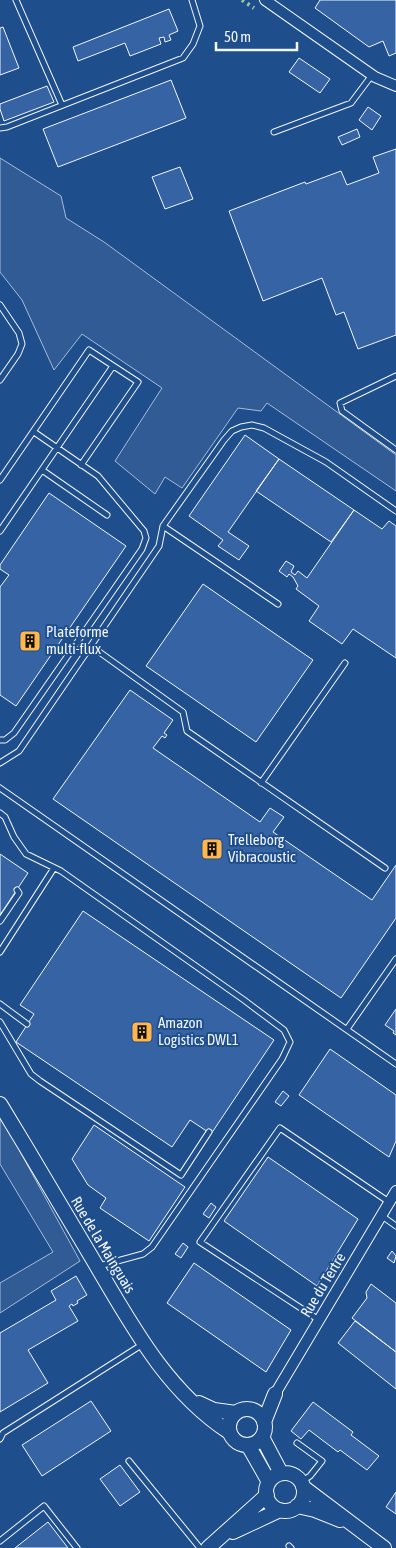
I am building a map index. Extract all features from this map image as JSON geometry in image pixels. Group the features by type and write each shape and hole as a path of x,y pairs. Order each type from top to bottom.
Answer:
{"main road":[{"name":"Rue de la Mainguais","path":"0,1104 144,1343 165,1373 187,1397 209,1418 229,1432"},
{"path":"275,1394 264,1422 262,1437 248,1445 236,1442 229,1432 230,1421 242,1411 275,1394"},
{"name":"Rue de la Mainguais","path":"187,1397 214,1410 242,1411"},
{"path":"242,1411 259,1414 264,1422"},
{"path":"262,1437 281,1473"},
{"path":"248,1445 268,1489 271,1504 280,1510"},
{"path":"208,1548 221,1538 268,1489 276,1475 281,1473 292,1474 302,1484 384,1548"},
{"path":"221,1538 280,1510 292,1509 298,1506 303,1498 302,1484"},
{"path":"298,1506 315,1510 354,1525"}],"street":[{"path":"265,0 372,74 396,86"},
{"name":"Rue du Tertre","path":"275,1394 396,1191"}],"lane":[{"path":"16,0 62,105"},
{"path":"0,128 7,127 183,58 193,44 200,26 192,0"},
{"path":"274,132 351,103 372,74"},
{"path":"0,305 19,334 22,344 18,354 0,380"},
{"path":"0,480 89,350 138,382 81,464"},
{"path":"0,531 113,366"},
{"path":"396,376 340,403 342,411 396,450"},
{"path":"0,763 19,751 159,546 163,526 232,431 241,426 252,425 264,428 326,462 396,511"},
{"path":"0,740 5,740 14,733 145,542 144,531 98,476 34,432"},
{"path":"42,470 107,515"},
{"path":"163,526 278,604"},
{"path":"91,646 183,712 187,731 385,868"},
{"path":"261,783 345,663"},
{"path":"0,788 396,1064"},
{"path":"0,813 6,817 14,837 26,854 54,868 284,1030 290,1042 282,1059 152,1247 143,1254 97,1267"},
{"path":"0,952 54,868"},
{"path":"0,921 19,894 17,890"},
{"path":"347,1029 396,959"},
{"path":"0,1004 27,1024"},
{"path":"0,1022 31,1074 181,1175 209,1132"},
{"path":"319,1320 200,1242 280,1128 390,1202"},
{"path":"382,1216 396,1226"},
{"path":"0,1439 3,1433 144,1343"},
{"path":"297,1443 322,1461 302,1484"},
{"path":"129,1461 200,1548"},
{"path":"0,1541 44,1506 77,1548"}],"shaded area":[{"path":"0,158 61,196 66,218 104,242 396,455 396,491 267,403 261,411 238,408 182,488 165,477 155,494 115,461 162,388 82,334 54,370 22,300 0,272"},
{"path":"0,1115 80,1261 0,1313 0,1283 53,1252 0,1164"}],"building":[{"path":"320,0 396,0 396,53 389,56 383,41 369,47 315,8"},
{"path":"169,9 178,31 169,35 171,40 165,42 164,37 159,38 161,44 130,56 125,43 78,61 73,47"},
{"path":"3,27 19,68 0,75 0,28"},
{"path":"299,58 330,79 320,93 289,72"},
{"path":"171,80 186,118 58,167 43,129"},
{"path":"47,86 54,102 4,121 0,104"},
{"path":"368,107 381,116 372,130 359,120"},
{"path":"357,129 360,137 342,145 338,137"},
{"path":"396,149 396,335 358,349 344,312 336,315 322,278 263,301 229,211 305,182 306,184 341,171 347,185 379,173 373,157"},
{"path":"180,167 193,199 165,209 152,177"},
{"path":"245,435 279,459 228,532 249,546 239,560 218,546 223,540 189,516"},
{"path":"279,459 354,510 331,542 256,491"},
{"name":"Plateforme multi-flux","path":"49,493 126,546 16,706 0,695 0,587 9,575 0,569 0,565"},
{"path":"354,510 382,529 389,521 396,526 396,658 353,629 342,644 309,621 319,606 296,589 298,586 293,577 289,574 287,577 279,571 286,561 294,566 291,572 295,575 298,571 307,578"},
{"path":"203,584 313,660 256,742 146,666"},
{"name":"Trelleborg Vibracoustic","path":"130,690 173,720 164,733 167,735 165,738 162,736 153,748 260,822 270,808 284,817 273,832 372,900 396,865 396,918 341,998 53,799"},
{"path":"0,854 28,873 0,915"},
{"name":"Amazon Logistics DWL1","path":"83,911 274,1040 211,1134 190,1120 172,1147 16,1042 34,1014 20,1005"},
{"path":"396,1009 396,1035 393,1033 394,1031 385,1025"},
{"path":"330,1049 396,1095 396,1141 389,1157 299,1095"},
{"path":"283,1091 289,1096 281,1106 275,1102"},
{"path":"94,1125 185,1187 149,1241 100,1208 106,1198 88,1185 72,1159"},
{"path":"268,1157 358,1219 317,1286 224,1221"},
{"path":"211,1203 216,1207 209,1218 203,1214"},
{"path":"183,1243 188,1247 181,1258 175,1254"},
{"path":"392,1251 396,1256 394,1263 387,1258"},
{"path":"194,1263 291,1330 266,1372 167,1303"},
{"path":"76,1276 87,1295 77,1301 78,1303 69,1306 78,1321 28,1350 48,1383 0,1412 0,1333 56,1300 51,1291"},
{"path":"371,1284 396,1303 396,1352 352,1318 367,1298 366,1292"},
{"path":"355,1321 396,1352 396,1389 338,1343"},
{"path":"91,1401 111,1431 42,1476 22,1445"},
{"path":"313,1402 353,1432 351,1435 379,1456 367,1470 340,1450 338,1452 309,1430 301,1439 291,1431"},
{"path":"120,1465 140,1492 120,1506 100,1479"},
{"path":"396,1492 396,1514 386,1507"},
{"path":"48,1522 68,1548 15,1548"}],"hedge":[{"path":"242,0 254,8"}],"place":[{"name":"Plateforme multi-flux","path":"30,641"},
{"name":"Trelleborg Vibracoustic","path":"212,849"},
{"name":"Amazon Logistics DWL1","path":"142,1032"}]}
